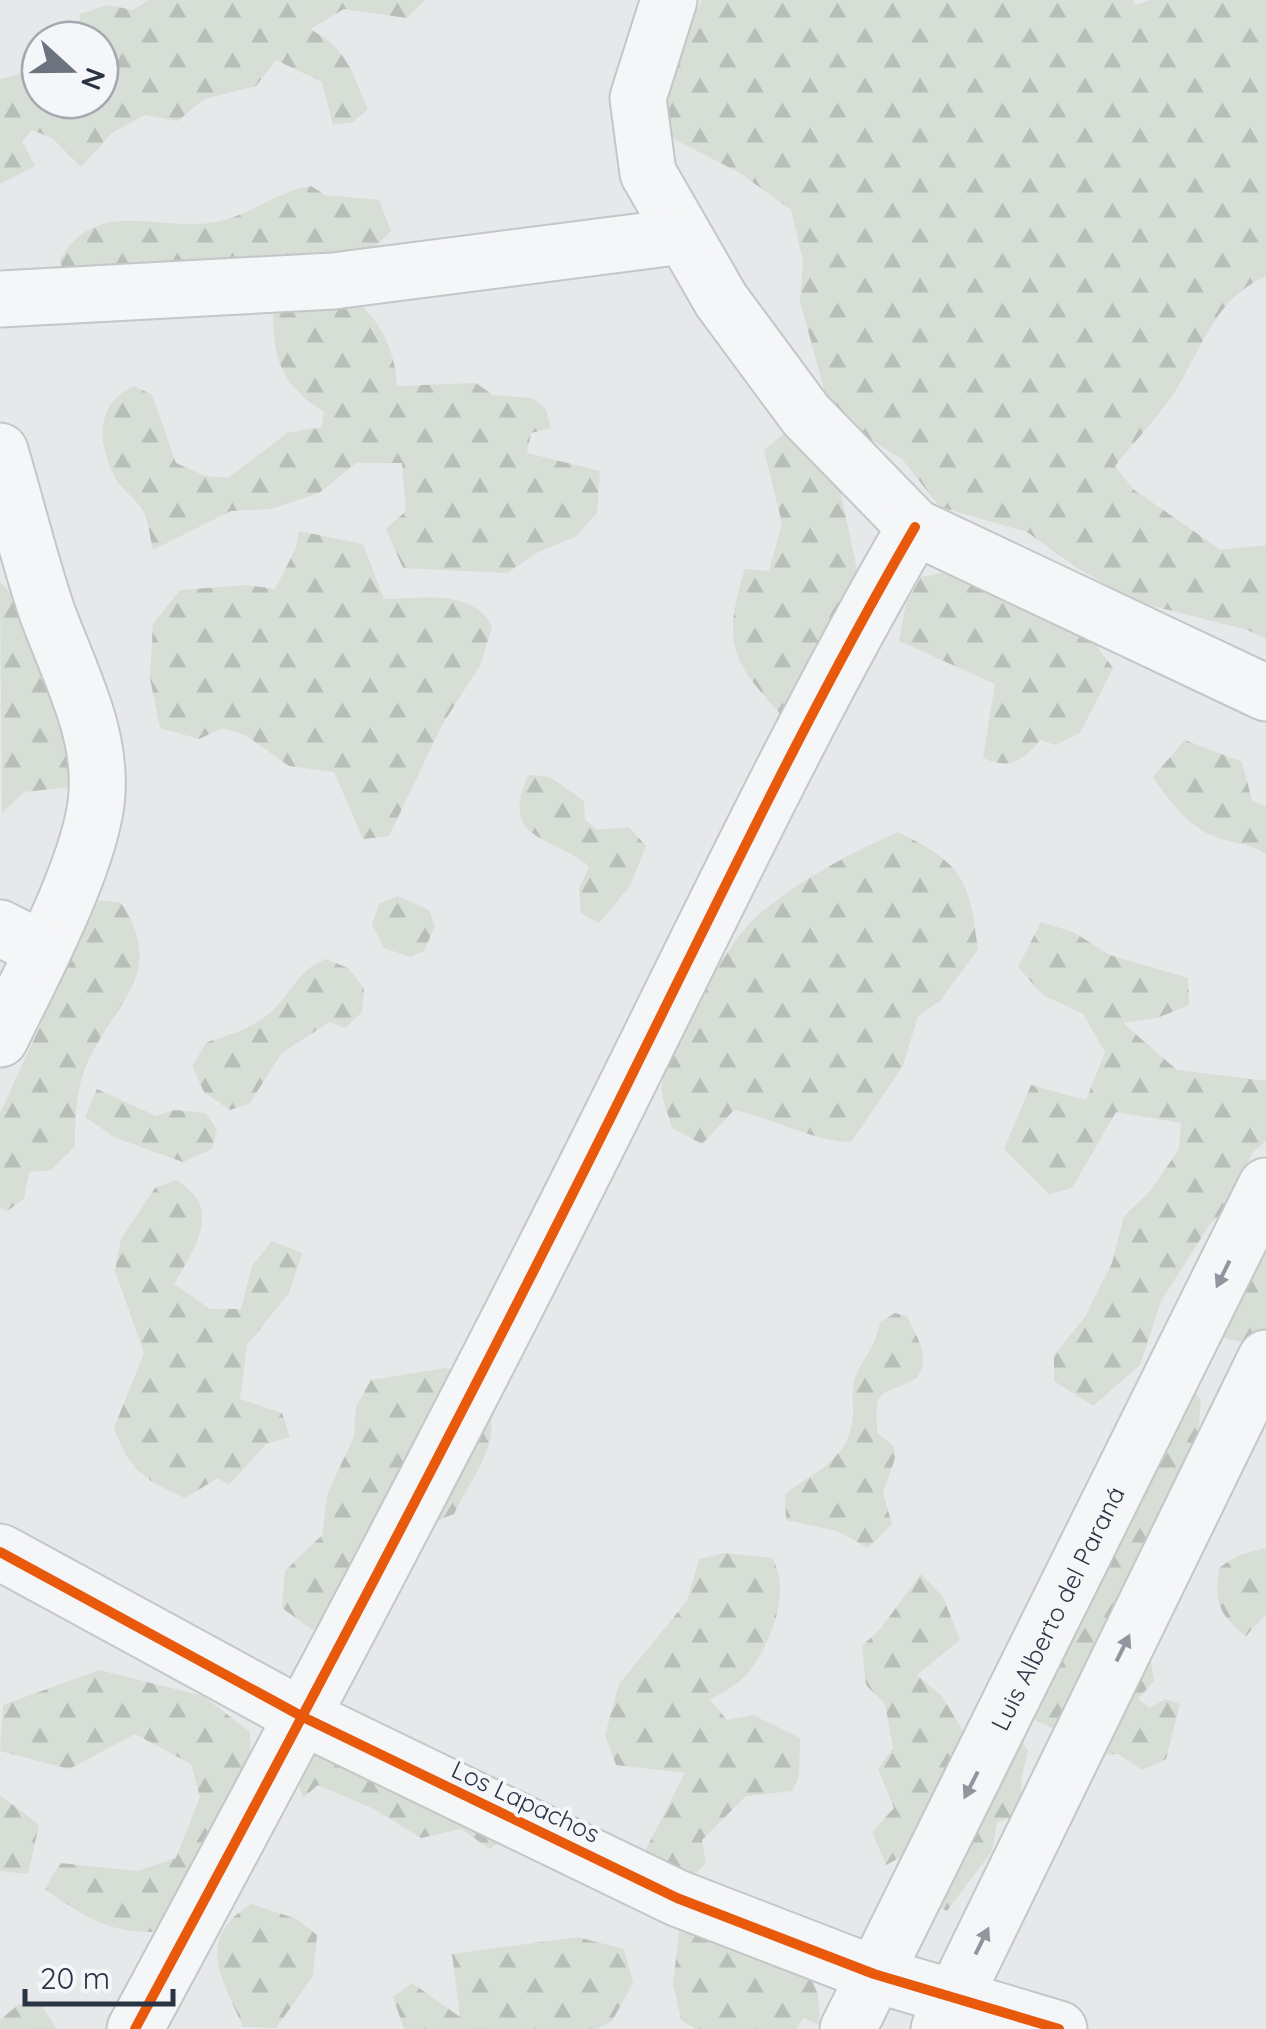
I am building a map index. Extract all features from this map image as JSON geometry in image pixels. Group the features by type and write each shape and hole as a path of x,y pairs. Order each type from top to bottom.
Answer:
{"street":[{"path":"670,0 638,98 648,173 721,300 806,416 915,527 1266,694"},
{"path":"0,299 333,281 682,236"},
{"path":"0,451 46,608 96,743 98,795 90,832 22,939 0,1039"},
{"path":"134,2029 303,1717 591,1157 800,737 915,527"},
{"name":"Luis Alberto del Paraná","path":"848,2029 1266,1186"},
{"path":"947,2014 1090,1715 1261,1377 1178,1366"},
{"name":"Los Lapachos","path":"0,1552 303,1717 677,1898 874,1974 947,2014 1059,2029"},
{"path":"1022,1684 1090,1715"}],"green space":[{"path":"149,0 426,0 406,18 344,9 310,29 341,53 352,72 368,109 353,122 333,125 322,82 276,60 256,86 204,99 178,121 145,115 113,132 81,167 52,138 32,130 22,141 35,166 0,184 0,79 20,74 20,120 120,120 120,20 80,20 80,14 108,5 133,10"},
{"path":"702,0 1133,0 1135,5 1151,0 1266,0 1266,276 1235,296 1224,309 1179,385 1115,466 1133,489 1221,550 1266,545 1266,639 1248,630 1137,602 1077,568 1027,532 940,507 902,459 831,415 800,301 803,261 791,210 740,173 666,135 675,65"},
{"path":"311,186 325,195 379,200 391,231 372,250 280,263 64,275 60,260 75,240 92,228 130,221 216,222"},
{"path":"345,290 382,332 393,357 397,386 476,383 493,395 532,398 546,409 551,428 531,433 527,453 600,471 597,513 575,537 540,551 507,573 403,568 386,529 406,511 402,463 356,463 319,493 271,509 231,511 153,550 143,511 117,481 106,454 103,427 112,403 134,386 152,395 176,463 205,476 228,478 287,433 322,427 324,412 298,391 282,369 275,344 273,311"},
{"path":"786,432 836,471 866,612 800,737 740,662 733,624 745,569 769,571 782,523 764,450"},
{"path":"299,531 363,544 384,599 459,601 483,614 492,626 481,664 442,725 389,836 363,839 334,772 289,766 247,736 223,728 199,739 160,728 150,678 153,624 180,590 248,585 275,589 296,548"},
{"path":"947,572 1004,598 1067,607 1113,668 1080,733 1055,745 1041,740 1021,758 1008,763 983,758 995,684 899,641 906,604 921,577"},
{"path":"0,582 16,599 66,705 70,787 24,792 2,813"},
{"path":"1185,740 1242,762 1252,800 1266,807 1266,855 1200,829 1160,787 1153,777"},
{"path":"528,775 550,777 584,801 585,820 597,830 629,827 646,846 630,886 599,923 581,913 579,889 589,866 524,825 521,797"},
{"path":"898,832 937,854 959,877 971,906 978,949 940,1001 918,1016 903,1066 851,1142 821,1138 734,1110 702,1144 672,1128 662,1091 664,1074 684,1025 732,945 760,913 793,889"},
{"path":"398,896 429,910 435,926 424,951 411,957 384,948 372,925 379,904"},
{"path":"99,900 121,903 134,927 139,966 125,1000 102,1035 82,1077 75,1146 51,1170 29,1172 24,1199 7,1211 0,1208 0,1113 43,1020 61,966"},
{"path":"1041,922 1073,932 1110,955 1188,978 1189,1005 1157,1018 1123,1023 1177,1070 1266,1081 1266,1141 1252,1153 1233,1203 1210,1224 1161,1301 1140,1365 1093,1406 1054,1381 1054,1355 1085,1317 1112,1263 1124,1216 1151,1190 1179,1149 1181,1123 1116,1112 1072,1188 1049,1194 1004,1149 1031,1085 1086,1100 1105,1052 1083,1014 1043,995 1018,967"},
{"path":"326,959 348,968 364,988 362,1012 345,1028 329,1022 282,1053 249,1104 230,1110 204,1092 192,1066 207,1042 260,1020 303,974"},
{"path":"97,1089 156,1116 173,1110 206,1113 217,1130 212,1149 183,1162 116,1138 85,1117"},
{"path":"176,1180 191,1191 202,1215 197,1242 174,1284 210,1309 241,1309 252,1266 272,1241 302,1253 289,1293 247,1345 240,1399 282,1413 290,1437 266,1444 229,1485 218,1478 185,1498 140,1472 114,1428 144,1353 115,1271 121,1239 155,1188"},
{"path":"1266,1224 1266,1328 1245,1343 1222,1337"},
{"path":"895,1313 907,1316 923,1361 917,1378 887,1391 879,1399 877,1433 894,1446 895,1458 883,1493 892,1524 868,1548 837,1531 786,1520 785,1494 826,1465 842,1448 852,1424 855,1378 880,1322"},
{"path":"446,1368 470,1385 491,1418 491,1435 477,1471 454,1514 414,1534 376,1562 313,1630 282,1608 285,1571 322,1535 328,1492 354,1437 356,1407 371,1380"},
{"path":"1189,1384 1201,1401 1198,1434 1147,1638 1154,1681 1138,1699 1150,1708 1165,1699 1180,1704 1166,1759 1142,1770 1118,1754 1094,1755 1061,1732 1010,1709"},
{"path":"1266,1548 1266,1614 1246,1636 1220,1606 1220,1567 1239,1555"},
{"path":"725,1553 772,1558 778,1571 779,1603 769,1636 753,1665 740,1680 710,1700 727,1720 753,1715 800,1738 799,1777 792,1791 746,1796 702,1840 706,1863 687,1881 640,1861 685,1773 616,1765 605,1735 619,1684 687,1601 699,1559"},
{"path":"921,1574 943,1597 960,1640 917,1675 942,1696 966,1736 915,1849 886,1865 872,1832 894,1808 878,1769 893,1748 885,1704 866,1685 862,1646 881,1628"},
{"path":"99,1670 203,1696 250,1732 251,1784 187,1931 144,1932 111,1927 45,1889 60,1863 137,1871 176,1858 200,1797 191,1764 135,1734 69,1769 0,1751 3,1705"},
{"path":"1016,1731 1028,1751 1021,1780 1022,1814 997,1822 992,1851 947,1911 920,1897"},
{"path":"321,1733 506,1837 490,1849 461,1829 421,1838 374,1809 318,1785 303,1798 295,1772"},
{"path":"0,1795 39,1825 28,1874 0,1871"},
{"path":"251,1904 297,1919 317,1935 313,1976 276,2028 243,2027 221,1976 218,1946 222,1932"},
{"path":"680,1926 804,1965 818,1994 820,2025 803,2018 797,2029 696,2029 681,2020 673,1983"},
{"path":"577,1937 624,1949 633,1983 612,2021 597,2029 404,2029 393,1997 412,1983 460,2017 452,1954"},
{"path":"19,2004 41,2005 57,2029 0,2029 0,2020"}],"cycle path":[{"path":"135,2029 424,1485 789,759 915,527"},
{"path":"0,1552 303,1717 677,1898 874,1974 1059,2029"}]}
